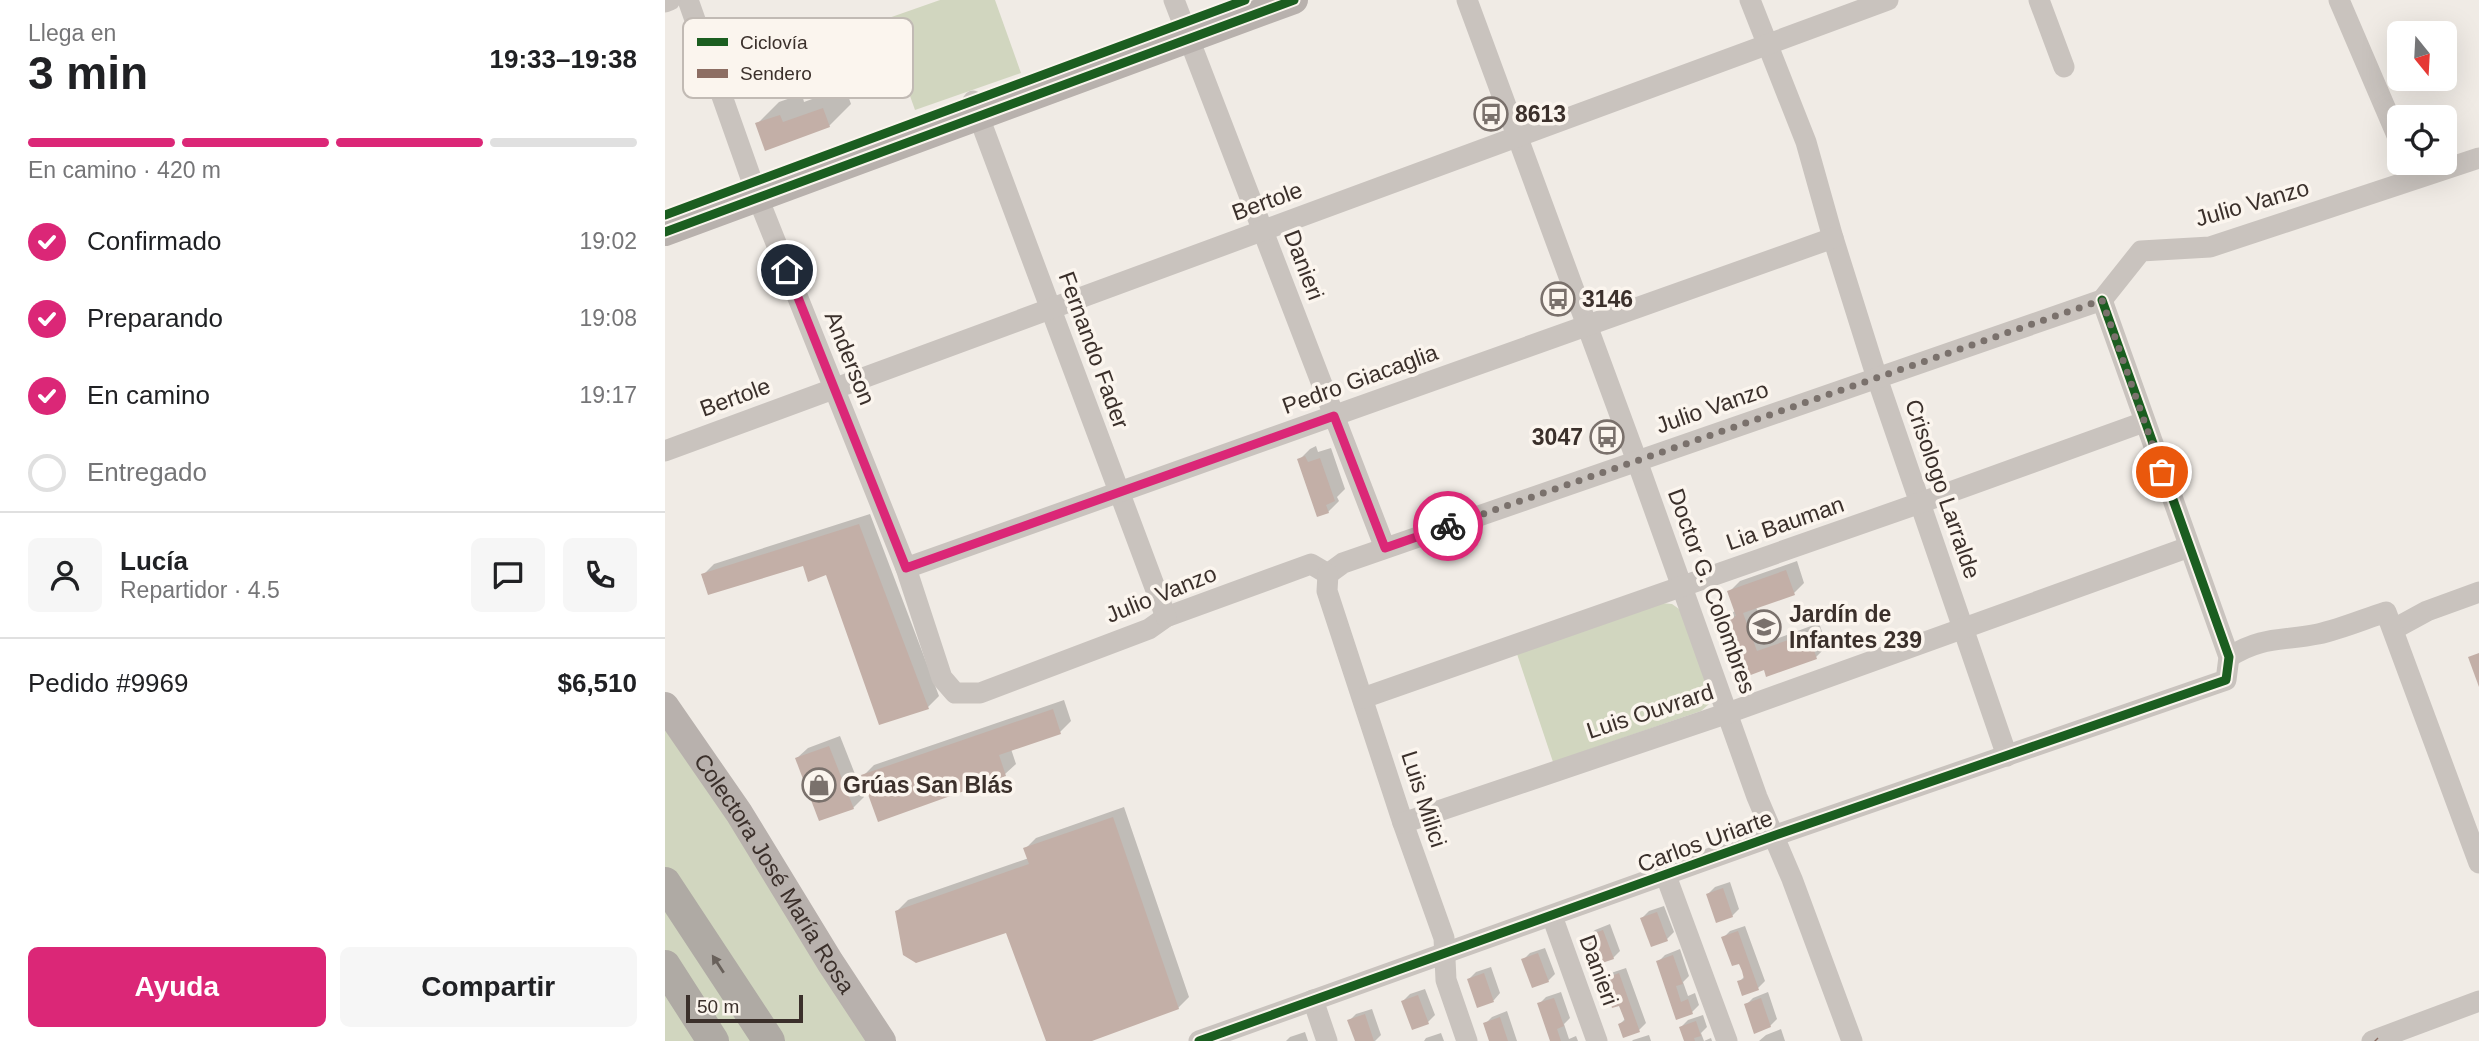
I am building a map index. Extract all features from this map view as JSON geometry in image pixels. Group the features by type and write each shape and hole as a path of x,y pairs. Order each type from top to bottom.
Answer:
{"highway":[{"path":"665,883 769,1041"},
{"path":"665,966 713,1041"}],"main road":[{"path":"665,232 756,190 976,108 1182,21 1245,0"},
{"path":"1182,21 1294,0"},
{"path":"665,215 756,190"},
{"name":"Colectora José María Rosa","path":"665,706 739,813 882,1041"}],"street":[{"path":"665,2 670,0"},
{"name":"Anderson","path":"688,0 694,18"},
{"name":"Doctor G. Colombres","path":"1467,0 1773,836 1792,879 1852,1041"},
{"name":"Crisologo Larralde","path":"1750,0 1806,142 1877,378 2007,755"},
{"name":"Bertole","path":"665,451 1888,0"},
{"path":"2039,0 2064,67"},
{"path":"2339,0 2387,112"},
{"name":"Danieri","path":"1182,21 1385,548"},
{"name":"Anderson","path":"723,98 756,190 906,568 942,678 955,692"},
{"name":"Fernando Fader","path":"976,108 1166,617"},
{"name":"Julio Vanzo","path":"2457,162 2479,158"},
{"name":"Julio Vanzo","path":"955,692 980,693 1149,629 1166,617 1311,564 1328,574 1343,563 1385,548 2102,300 2141,251 2210,247 2402,175"},
{"name":"Pedro Giacaglia","path":"906,568 1833,238"},
{"path":"2102,300 2229,657 2246,646 2283,637 2318,634 2386,612 2479,863"},
{"name":"Lia Bauman","path":"1363,698 2144,422"},
{"name":"Luis Ouvrard","path":"1403,822 1728,713 2189,547"},
{"name":"Luis Milici","path":"1328,574 1327,591 1444,937 1446,980 1467,1041"},
{"path":"2394,629 2427,611 2479,592"},
{"name":"Carlos Uriarte","path":"1199,1041 1773,836 2226,680 2229,657"},
{"path":"1667,876 1727,1041"},
{"name":"Danieri","path":"1552,916 1597,1041"},
{"path":"1313,1000 1327,1041"},
{"path":"2372,1041 2479,1001"}],"green space":[{"path":"940,0 995,0 1021,73 915,110 911,98 913,98 913,18 889,18"},
{"path":"1661,603 1672,604 1682,611 1711,696 1709,704 1701,711 1553,762 1517,654"},
{"path":"665,706 882,1041 665,1041"}],"building":[{"path":"823,108 830,127 765,151 755,123 780,115 783,122"},
{"path":"1305,456 1308,462 1320,458 1335,501 1326,505 1329,513 1317,517 1297,459"},
{"path":"859,524 929,709 879,725 826,575 808,582 803,566 708,595 701,574"},
{"name":"Jardín de Infantes 239","path":"1786,570 1795,595 1743,613 1757,651 1808,633 1817,659 1766,677 1764,670 1740,679 1719,621 1736,616 1727,591"},
{"path":"2479,653 2479,687 2468,657"},
{"path":"1053,709 1061,734 999,755 1006,776 878,822 861,775"},
{"path":"829,746 854,809 819,821 795,758"},
{"path":"1113,817 1179,1009 1092,1041 1046,1041 1006,933 916,963 903,955 895,911 1029,864 1023,848"},
{"path":"1723,888 1733,917 1716,923 1706,894"},
{"path":"1657,912 1668,941 1651,947 1640,918"},
{"path":"1603,930 1614,959 1596,965 1586,936"},
{"path":"1738,931 1759,990 1742,996 1737,981 1744,979 1742,971 1739,964 1732,966 1721,937"},
{"path":"1538,953 1549,982 1532,988 1521,959"},
{"path":"1673,955 1683,984 1676,986 1681,1002 1688,999 1693,1014 1676,1020 1656,961"},
{"path":"1484,973 1494,1002 1477,1008 1467,979"},
{"path":"1619,973 1640,1032 1623,1038 1618,1024 1625,1021 1619,1006 1612,1008 1602,980"},
{"path":"1418,995 1429,1024 1412,1030 1401,1001"},
{"path":"1554,998 1564,1026 1557,1029 1561,1041 1550,1041 1537,1003"},
{"path":"1761,998 1771,1027 1754,1034 1744,1004"},
{"path":"1365,1014 1374,1041 1355,1041 1347,1020"},
{"path":"1500,1017 1508,1041 1489,1041 1483,1023"},
{"path":"1696,1021 1701,1036 1694,1038 1695,1041 1684,1041 1679,1027"}],"cycle path":[{"path":"665,215 1245,0"},
{"path":"665,232 1294,0"},
{"path":"1199,1041 1773,836 2226,680 2229,657 2102,300"}],"way so far":[{"path":"1448,526 2102,300 2162,472"}],"place":[{"name":"8613","path":"1491,114"},
{"name":"3146","path":"1558,299"},
{"name":"3047","path":"1607,437"},
{"name":"Jardín de Infantes 239","path":"1764,627"},
{"name":"Grúas San Blás","path":"819,785"}],"route":[{"path":"787,270 906,568 1334,416 1385,548 1448,526"}]}
